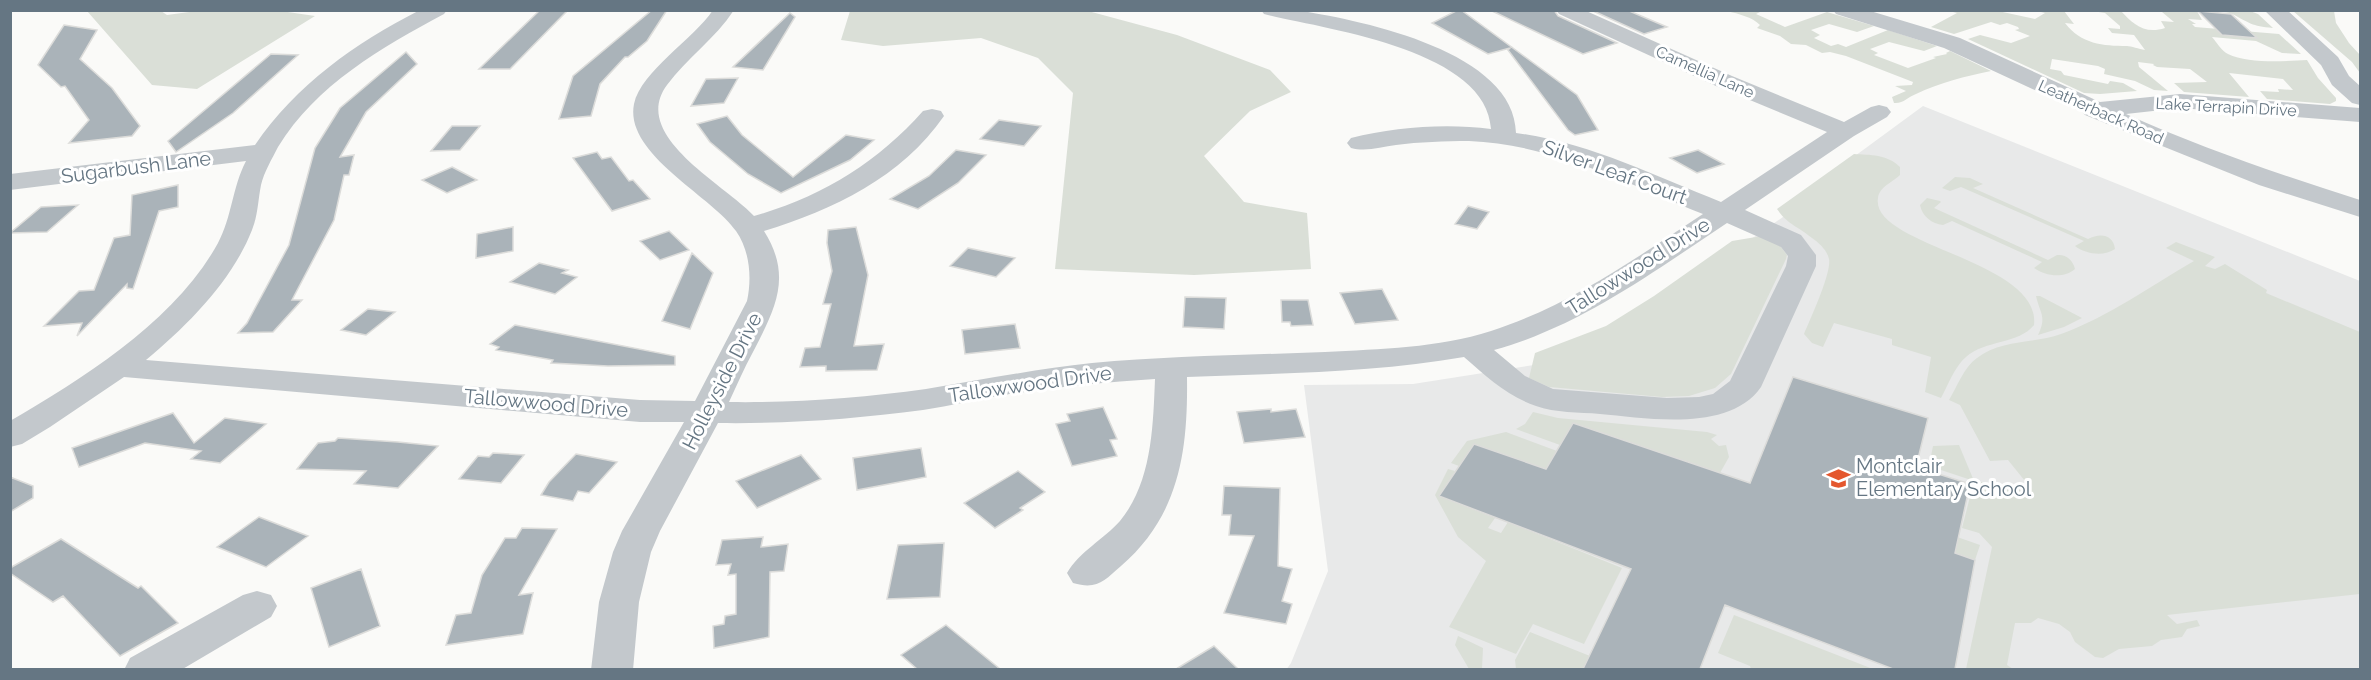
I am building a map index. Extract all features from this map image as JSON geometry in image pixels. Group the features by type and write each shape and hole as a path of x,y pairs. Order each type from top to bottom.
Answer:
{"street":[{"path":"10,436 117,367 167,325 215,271 232,243 239,226 249,180 261,152 294,110 325,81 382,40 437,10"},
{"name":"Holleyside Drive","path":"612,669 619,596 638,537 707,413 740,343 757,315 764,292 763,263 758,245 748,227 674,161 657,142 644,118 645,104 651,90 661,77 709,32 724,10"},
{"path":"1271,10 1409,43 1449,61 1468,73 1493,98 1503,119 1503,137"},
{"name":"Camellia Lane","path":"1566,10 1724,81 1845,131"},
{"name":"Leatherback Road","path":"1843,10 1952,43 2092,110 2201,155 2361,209"},
{"path":"2274,10 2330,62 2340,80 2361,98"},
{"name":"Lake Terrapin Drive","path":"2092,110 2180,101 2361,115"},
{"name":"Tallowwood Drive","path":"117,367 542,403 707,413 848,408 926,399 1092,373 1420,355 1471,346 1539,324 1573,308 1633,273 1845,131 1879,112"},
{"path":"748,227 804,210 855,185 897,154 932,116"},
{"name":"Silver Leaf Court","path":"1360,143 1438,135 1503,137 1560,149 1783,236 1797,246 1802,255 1801,266 1751,376 1735,396 1713,404 1683,410 1547,399 1513,383 1471,346"},
{"name":"Sugarbush Lane","path":"10,182 261,152"},
{"path":"1087,573 1111,555 1139,526 1156,495 1164,465 1171,418 1171,368"},
{"path":"145,669 257,606"}],"shaded area":[{"path":"204,10 281,11 315,16 197,89 152,85 87,11 161,11 167,15"},
{"path":"850,11 1088,11 1177,35 1270,70 1291,92 1250,111 1204,156 1244,202 1307,213 1311,269 1194,275 1055,269 1073,93 1038,58 981,38 883,46 841,40"},
{"path":"1727,11 1762,11 1756,14 1785,27 1827,12 1874,26 1857,32 1829,24 1811,30 1820,35 1814,38 1831,46 1838,44 1846,47 1888,30 1937,46 1924,51 1889,42 1870,49 1878,53 1874,55 1908,68 1950,51 1991,71 1943,83 1894,103 1892,97 1906,91 1895,86 1912,85 1913,82 1846,56 1830,52 1822,53 1806,45 1791,44 1780,36 1757,28 1760,25 1753,20"},
{"path":"1949,11 1998,11 2035,19 2045,13 2037,11 2064,11 2074,24 2065,23 2085,40 2145,50 2134,35 2112,33 2108,28 2120,29 2120,26 2105,13 2092,11 2121,11 2139,27 2158,30 2165,28 2161,21 2174,22 2162,12 2157,11 2197,11 2202,20 2188,19 2196,24 2192,24 2195,27 2279,34 2301,54 2282,53 2256,41 2212,37 2224,51 2236,57 2267,61 2307,60 2336,101 2330,104 2267,99 2260,91 2293,90 2283,79 2229,73 2249,97 2184,92 2174,83 2207,82 2190,69 2157,67 2154,64 2138,62 2139,67 2168,91 2154,90 2135,81 2104,74 2105,69 2098,66 2052,59 2050,69 2061,71 2064,75 2108,84 2110,81 2123,83 2137,91 2084,93 1968,39 1980,35 2011,43 2030,36 2015,30 2019,29 2018,27 2007,23 2000,25 1991,22 1954,34 1931,27 1957,13"},
{"path":"2197,11 2250,11 2258,14 2273,28 2255,25 2228,13"},
{"path":"2293,11 2334,11 2336,23 2360,55 2360,73 2352,62"},
{"name":"Montclair Elementary School","path":"1923,106 2360,281 2360,669 1286,670 1291,663 1328,571 1304,385 1413,384 1540,364 1582,353 1793,210 1844,164"},
{"path":"1854,154 1884,157 1900,167 1900,175 1879,194 1883,215 1900,229 1986,269 2011,284 2029,303 2034,325 2020,336 1983,348 1966,357 1955,370 1941,398 1925,392 1931,357 1892,345 1892,339 1834,323 1823,347 1812,343 1804,334 1824,285 1829,259 1820,244 1789,222 1777,209"},
{"path":"1955,177 1970,178 1983,184 1973,188 2088,239 2105,236 2112,240 2115,249 2100,254 2084,251 2075,246 2084,241 1961,187 1950,191 1942,188"},
{"path":"1927,198 1941,202 1934,208 2048,260 2057,255 2069,258 2075,269 2060,275 2044,273 2034,268 2042,262 1952,221 1943,225 1935,223 1925,216 1921,209 1920,205"},
{"path":"1762,236 1778,243 1787,255 1786,259 1731,374 1715,388 1689,396 1662,397 1549,387 1529,378 1535,353 1606,326 1654,296 1732,241"},
{"path":"2176,242 2215,257 2205,266 2215,269 2225,264 2267,290 2266,293 2360,332 2360,594 2167,615 2177,624 2197,620 2200,626 2187,629 2182,637 2161,640 2152,646 2119,649 2103,658 2095,657 2075,642 2070,632 2059,624 2038,618 2031,623 2015,623 2007,665 2013,669 1966,669 1992,547 1979,533 1962,528 1974,481 2015,487 2029,486 2008,460 1990,461 1960,405 1949,400 1972,362 1996,348 2051,337 2078,327 2112,310 2194,261 2166,248"},
{"path":"2036,296 2082,318 2064,327 2038,335 2042,315"},
{"path":"1533,412 1558,418 1707,432 1717,435 1711,439 1719,446 1726,445 1729,457 1720,473 1574,423 1560,445 1516,429 1525,424"},
{"path":"1506,432 1557,451 1546,469 1474,444 1459,466 1451,463 1467,441"},
{"path":"1959,445 1974,481 1929,466 1933,446"},
{"path":"1448,469 1455,471 1439,496 1495,518 1488,528 1501,533 1508,522 1622,568 1584,644 1533,624 1516,654 1449,627 1486,561 1458,537 1435,495"},
{"path":"1886,512 1980,545 1975,560 1882,529"},
{"path":"1734,615 1873,669 1751,669 1750,666 1718,653"},
{"path":"1530,632 1590,656 1583,669 1516,669 1515,660"},
{"path":"1458,636 1483,648 1482,669 1469,669 1455,645"}],"building":[{"path":"540,10 568,10 510,69 479,69"},
{"path":"652,10 667,10 647,41 625,57 600,84 591,116 559,119 573,76"},
{"path":"1458,10 1577,95 1598,130 1575,135 1568,130 1508,50 1510,48 1488,54 1432,23"},
{"path":"1490,10 1554,10 1558,16 1617,43 1583,54"},
{"path":"1591,10 1627,10 1667,27 1644,34"},
{"path":"2198,11 2231,14 2257,38 2222,35"},
{"path":"790,13 795,17 763,70 733,67"},
{"path":"64,25 97,30 80,59 112,88 140,126 132,136 69,143 89,120 65,86 61,87 38,65"},
{"path":"406,52 417,64 366,112 340,157 354,155 349,175 344,175 334,220 292,300 302,300 273,332 238,333 247,323 289,245 315,148 340,108"},
{"path":"271,54 298,55 233,113 176,152 168,141"},
{"path":"738,78 724,103 691,106 706,79"},
{"path":"727,116 742,135 793,177 846,135 874,140 850,160 781,193 748,174 710,142 697,124"},
{"path":"999,120 1041,126 1024,146 980,139"},
{"path":"452,126 480,126 460,150 431,151"},
{"path":"956,150 986,155 958,183 918,209 890,199 929,176"},
{"path":"1698,150 1724,164 1697,173 1670,158"},
{"path":"597,152 602,159 611,157 629,181 633,180 650,199 612,211 573,158"},
{"path":"452,167 477,180 447,193 422,180"},
{"path":"178,185 178,207 159,211 133,289 127,288 127,284 77,336 82,323 44,326 79,291 94,290 114,238 130,235 132,195"},
{"path":"78,205 47,232 10,233 41,207"},
{"path":"1468,206 1489,212 1477,229 1455,224"},
{"path":"513,227 513,251 476,258 477,234"},
{"path":"856,227 868,275 854,346 884,344 877,370 826,371 826,366 800,367 805,348 820,347 831,304 823,304 832,271 827,243 828,230"},
{"path":"669,231 689,250 660,260 640,241"},
{"path":"968,248 1015,258 996,277 950,266"},
{"path":"692,253 713,273 690,329 662,321"},
{"path":"539,263 568,270 562,273 577,277 555,294 510,282"},
{"path":"1382,289 1398,320 1355,324 1340,293"},
{"path":"1185,297 1226,298 1224,329 1183,327"},
{"path":"1281,300 1308,300 1313,325 1291,326 1290,322 1282,322"},
{"path":"368,309 395,312 366,335 341,330"},
{"path":"1015,324 1020,348 965,354 962,330"},
{"path":"515,325 675,356 675,365 608,366 551,363 553,360 496,350 499,347 490,344"},
{"path":"1793,377 1928,418 1916,467 1970,484 1955,553 1975,560 1955,669 1893,669 1725,605 1700,669 1583,669 1631,569 1439,496 1474,444 1546,469 1573,423 1750,483"},
{"path":"1103,407 1117,439 1110,440 1117,456 1072,466 1056,424 1070,421 1067,414"},
{"path":"1271,409 1271,412 1296,409 1305,437 1244,443 1237,412"},
{"path":"173,413 194,443 225,418 266,424 220,463 191,459 201,451 145,443 79,467 72,448"},
{"path":"338,438 438,446 398,488 354,484 366,471 297,469 318,443 335,441"},
{"path":"921,448 926,477 857,490 853,458"},
{"path":"493,453 524,455 501,483 459,479 478,456 489,457"},
{"path":"576,454 617,462 589,493 578,491 573,501 541,495 549,482"},
{"path":"801,455 821,479 757,508 736,481"},
{"path":"1018,471 1045,492 995,528 964,503"},
{"path":"10,477 33,486 33,498 10,512"},
{"path":"1224,486 1280,488 1278,566 1292,569 1282,601 1292,604 1286,624 1224,613 1254,536 1229,535 1231,515 1222,515"},
{"path":"259,517 308,536 266,567 217,547"},
{"path":"522,528 557,529 519,595 533,593 523,634 446,645 456,615 471,613 482,575 505,538 516,538"},
{"path":"763,537 761,547 788,544 784,571 770,572 769,637 714,648 713,626 724,624 725,616 736,614 736,574 728,575 731,564 716,565 722,540"},
{"path":"61,539 138,588 141,586 178,623 120,656 63,596 53,602 10,573 10,568"},
{"path":"944,543 940,597 887,599 898,545"},
{"path":"361,569 380,626 329,647 311,588"},
{"path":"946,625 1000,669 917,669 901,655"},
{"path":"1214,646 1238,669 1176,669"}],"place":[{"name":"Montclair Elementary School","path":"1838,478"}]}
